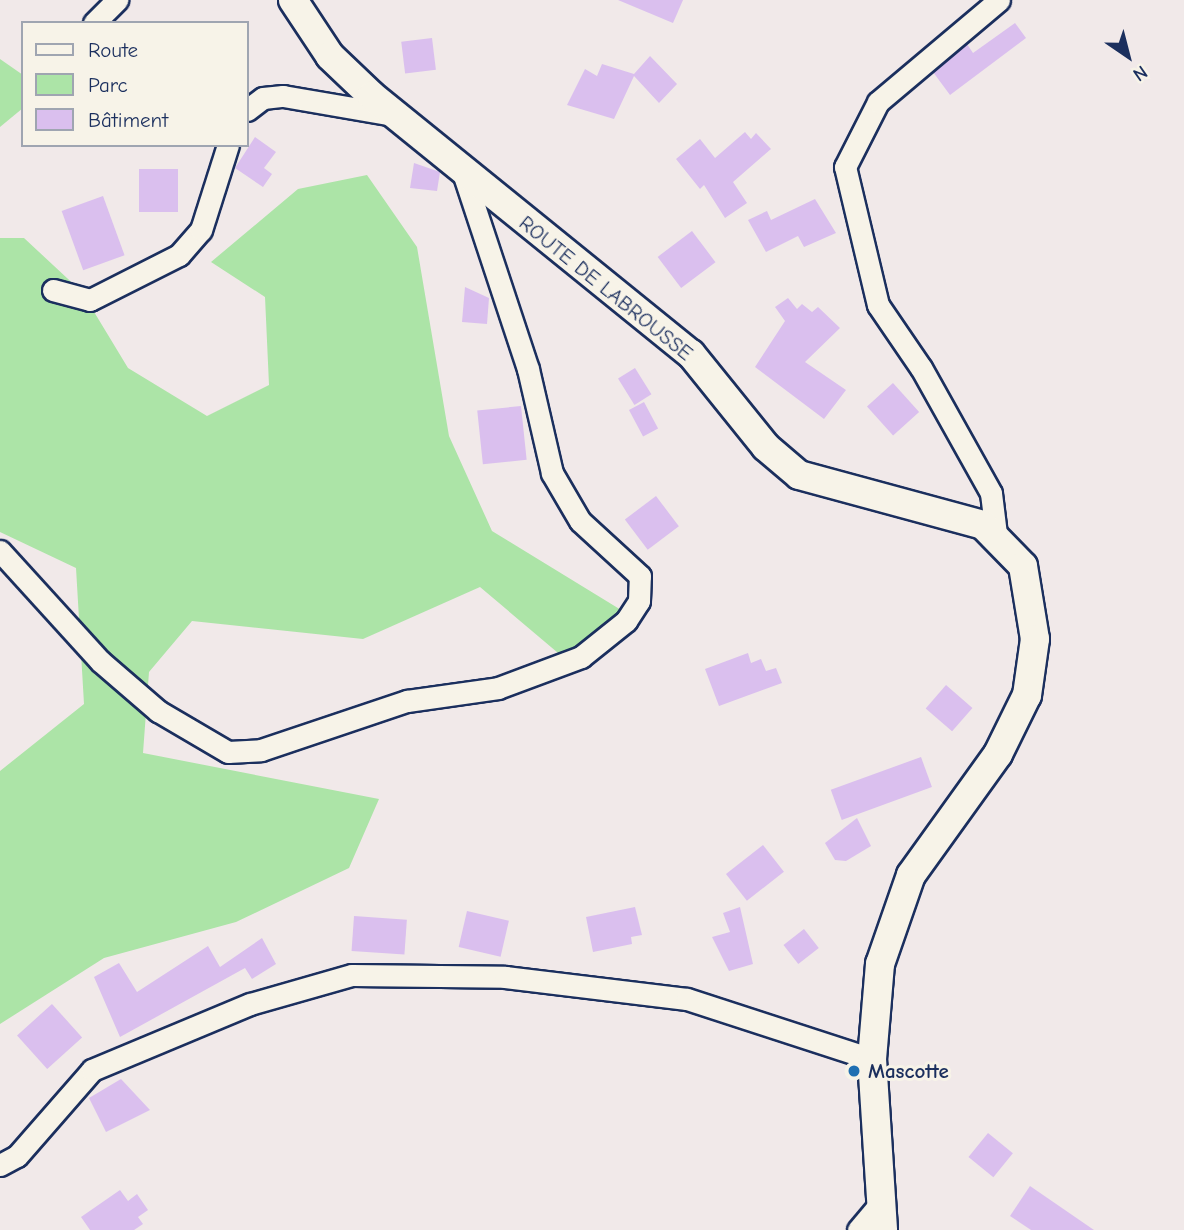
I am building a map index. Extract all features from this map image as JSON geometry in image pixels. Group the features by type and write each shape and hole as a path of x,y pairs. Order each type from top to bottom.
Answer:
{"street":[{"path":"96,21 117,0"},
{"name":"ROUTE DE LABROUSSE","path":"293,0 330,56 463,173 691,354 766,447 799,475 945,513 996,534 1023,566 1030,592 1035,639 1027,695 998,754 895,909 880,964 872,1059 881,1218"},
{"path":"996,534 991,493 921,368 878,305 845,167 878,102 999,0"},
{"path":"248,109 263,98 283,96 396,115"},
{"path":"53,290 90,300 179,255 201,230 227,147"},
{"path":"0,551 100,661 158,711 228,752 261,750 407,701 498,688 581,657 626,621 639,601 640,576 580,521 552,473 528,369 463,173"},
{"path":"0,1165 17,1156 92,1069 250,1004 352,975 505,977 687,999 872,1059"},
{"path":"858,1230 881,1218"}],"green space":[{"path":"0,59 21,74 21,110 0,127"},
{"path":"367,175 417,247 449,436 492,531 626,613 564,658 480,587 363,639 192,621 149,672 143,753 379,799 349,868 236,922 104,958 0,1024 0,771 84,704 76,568 0,532 0,238 24,238 82,292 128,368 207,416 269,385 265,297 211,262 298,189"}],"building":[{"path":"618,0 683,0 673,23"},
{"path":"1015,23 1026,38 950,95 933,72 967,44 973,53"},
{"path":"432,38 436,70 405,74 401,42"},
{"path":"650,56 677,84 659,103 634,76 614,119 567,105 585,69 597,76 602,64 634,74"},
{"path":"745,132 751,139 756,133 771,149 733,182 747,203 725,218 704,185 700,189 676,159 700,139 715,158"},
{"path":"255,137 276,152 264,168 272,174 263,187 235,168"},
{"path":"414,163 440,172 437,191 410,188"},
{"path":"139,169 178,169 178,212 139,212"},
{"path":"103,196 125,255 83,270 62,211"},
{"path":"815,199 836,233 804,247 798,236 766,252 748,220 767,211 771,220"},
{"path":"692,231 715,262 681,288 658,257"},
{"path":"465,287 489,298 487,324 462,322"},
{"path":"788,298 797,309 802,304 812,312 818,307 840,328 805,362 846,390 824,419 755,367 785,321 775,307"},
{"path":"635,368 651,394 634,405 618,379"},
{"path":"893,383 919,412 893,435 867,406"},
{"path":"644,402 658,428 643,436 629,410"},
{"path":"521,406 527,460 483,464 477,411"},
{"path":"656,496 679,526 648,550 625,519"},
{"path":"748,653 751,663 761,659 766,671 776,668 782,683 719,706 705,669"},
{"path":"946,685 972,708 952,731 926,708"},
{"path":"921,757 932,787 842,820 831,790"},
{"path":"857,818 871,846 846,861 835,860 825,843"},
{"path":"763,845 784,872 747,901 726,874"},
{"path":"635,907 642,935 631,937 632,944 593,952 586,917"},
{"path":"740,907 753,964 729,971 712,937 730,932 723,913"},
{"path":"467,911 509,921 501,957 459,947"},
{"path":"354,916 407,920 404,955 352,951"},
{"path":"804,929 819,948 798,964 784,945"},
{"path":"262,938 276,964 252,979 245,968 120,1037 94,977 119,963 137,992 208,946 220,967"},
{"path":"52,1004 82,1037 47,1069 17,1035"},
{"path":"121,1079 150,1110 106,1132 89,1098"},
{"path":"988,1133 1013,1153 993,1177 968,1157"},
{"path":"1030,1186 1094,1230 1031,1230 1010,1216"},
{"path":"120,1190 128,1201 137,1194 148,1210 138,1217 143,1224 134,1230 90,1230 81,1217"}],"place":[{"name":"Mascotte","path":"854,1071"}]}
